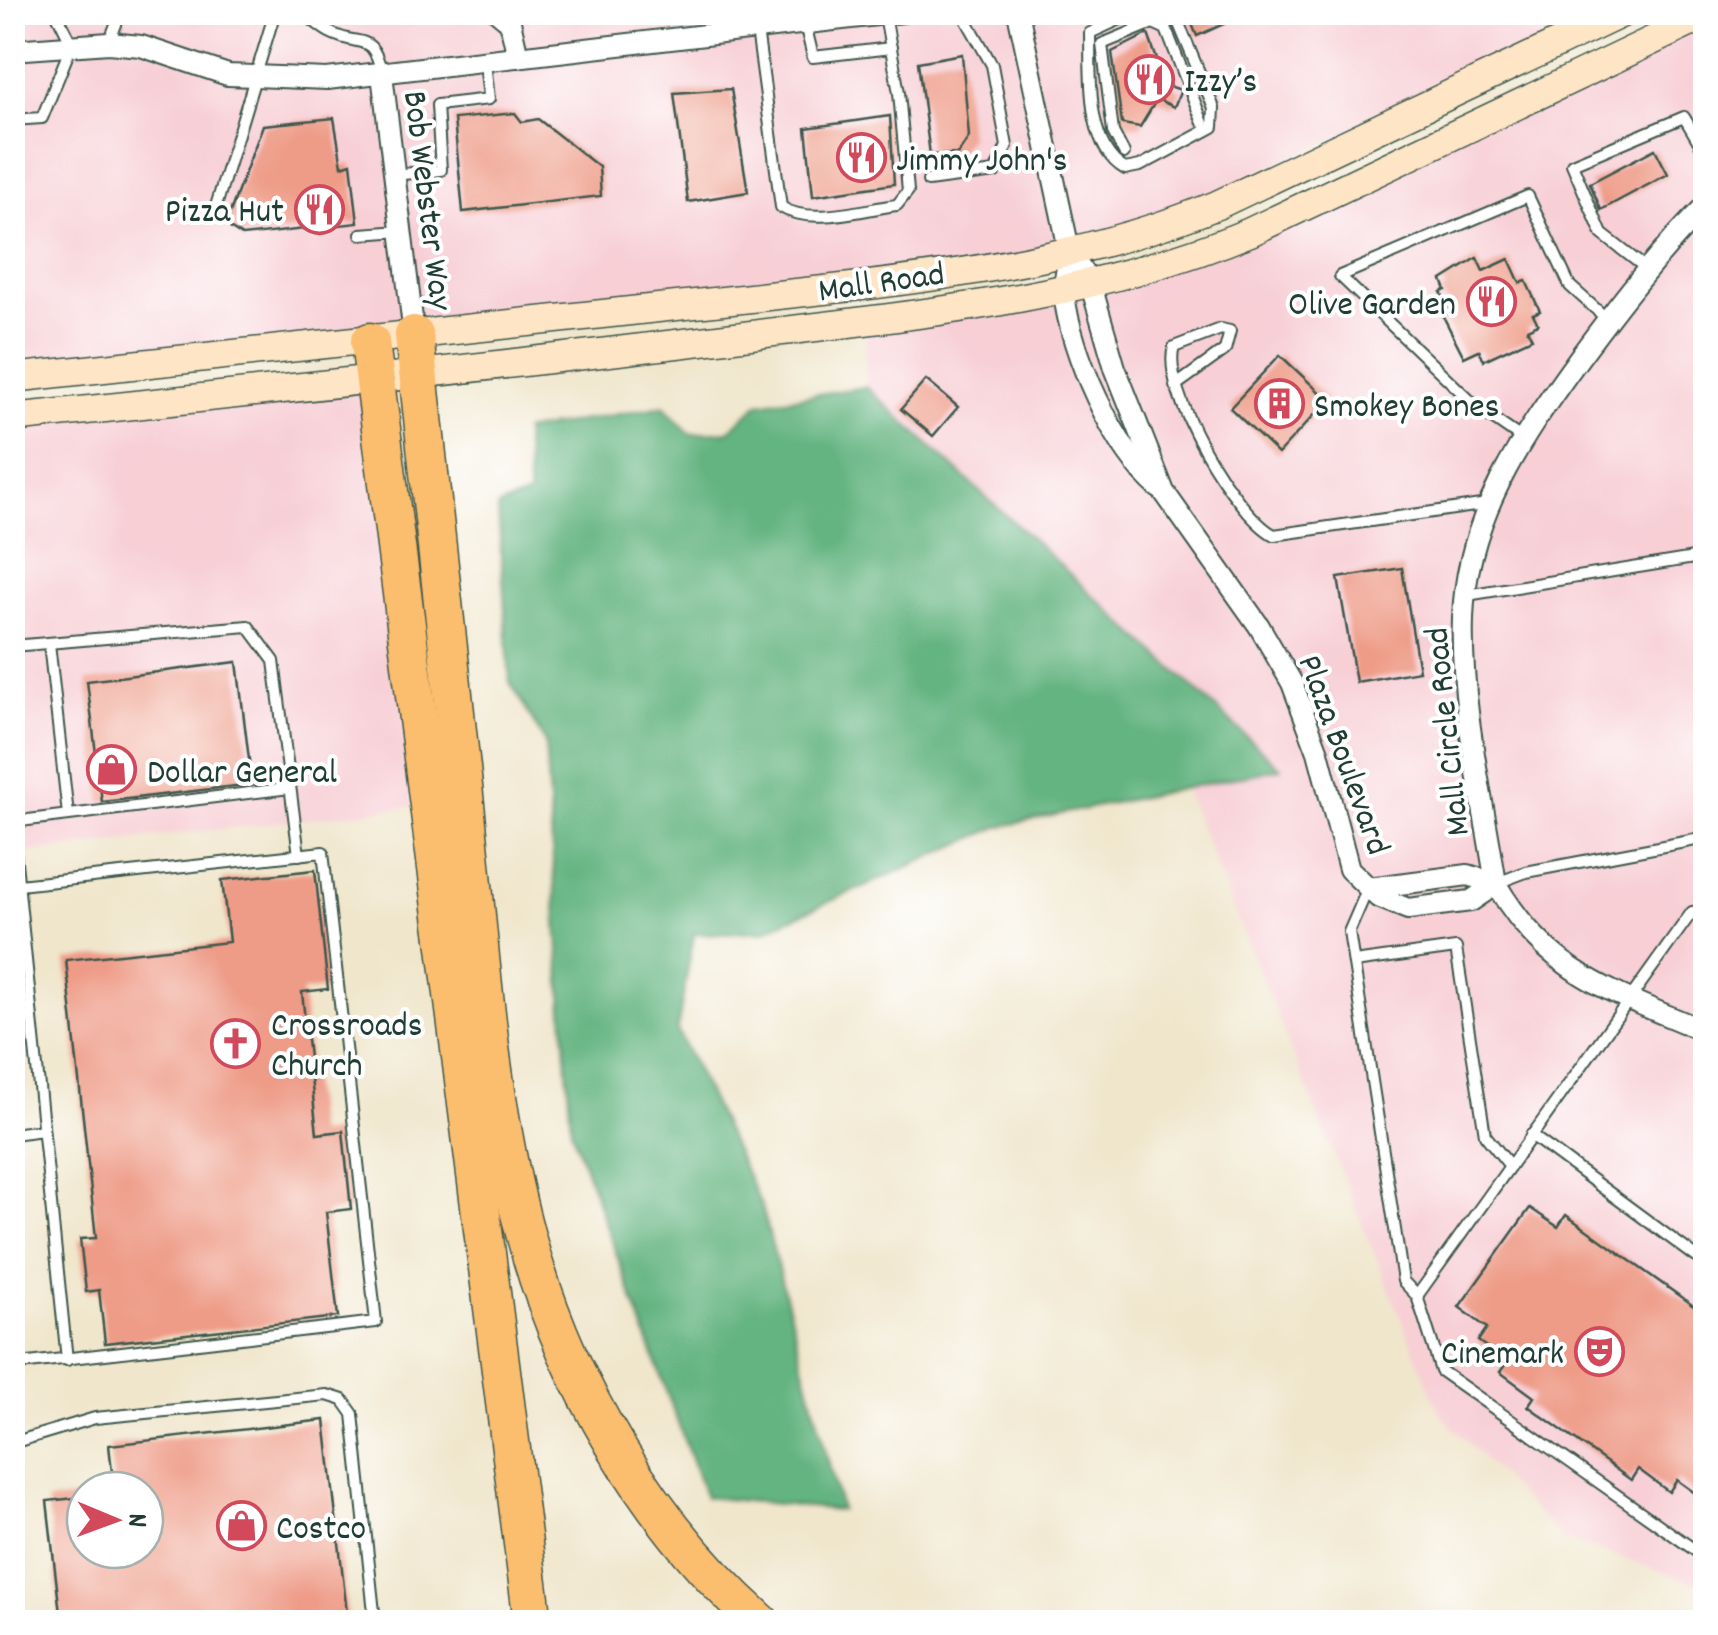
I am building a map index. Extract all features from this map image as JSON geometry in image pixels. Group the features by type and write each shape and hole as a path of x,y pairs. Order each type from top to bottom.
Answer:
{"highway":[{"path":"414,335 488,1021 504,1141 525,1235 571,1360 630,1466 699,1561 760,1622"},
{"path":"370,342 534,1622"},
{"path":"518,1622 525,1552"}],"main road":[{"name":"Mall Road","path":"12,378 880,284 1070,254 1156,230 1234,198 1624,12"},
{"name":"Mall Road","path":"12,418 419,376 866,321 1077,286 1185,258 1250,232 1706,15"}],"street":[{"path":"498,12 510,22 518,57"},
{"name":"Plaza Boulevard","path":"1018,12 1107,419 1130,461 1164,492 1259,626 1292,683 1318,752 1349,868 1368,888 1468,875 1496,884"},
{"path":"12,50 109,42 140,46 228,74 327,79 894,14"},
{"name":"Bob Webster Way","path":"382,74 414,335"},
{"name":"Mall Circle Road","path":"1706,205 1646,269 1521,438 1476,536 1466,595 1464,660 1496,884 1515,916 1556,960 1596,986 1706,1032"},
{"name":"Plaza Boulevard","path":"1077,286 1164,492"}],"lane":[{"path":"12,120 42,118 72,44 56,12"},
{"path":"109,42 121,12"},
{"path":"216,203 276,12"},
{"path":"302,12 328,32 368,41 376,51 382,74"},
{"path":"928,181 995,172 1006,146 992,65 962,12"},
{"path":"1136,12 1090,33 1091,76 1100,140 1111,161 1125,169 1140,166 1201,136 1212,126 1214,108 1174,12"},
{"path":"758,30 780,207 795,216 897,205 908,190 890,48 894,14"},
{"path":"1100,140 1124,153 1113,132 1102,44 1131,29 1153,23 1166,29 1202,123 1214,108"},
{"path":"805,24 813,57 890,48"},
{"path":"394,175 441,170 437,105 489,99 485,62"},
{"path":"1646,269 1602,234 1572,164 1684,117 1706,154"},
{"path":"1521,438 1479,409 1340,276 1528,196 1570,286 1607,319"},
{"path":"361,234 401,230"},
{"path":"1175,386 1225,350 1230,331 1221,329 1174,347 1169,363 1175,386 1197,436 1257,526 1274,534 1490,504"},
{"path":"1466,595 1706,556"},
{"path":"12,646 248,626 274,661 299,855"},
{"path":"48,643 68,815"},
{"path":"68,1360 18,949 19,885 12,822 290,788"},
{"path":"1496,884 1526,872 1706,838"},
{"path":"12,1366 376,1322 323,852 19,885"},
{"path":"1368,888 1349,932 1403,1282 1417,1296 1441,1371 1706,1558"},
{"path":"1417,1296 1632,1001 1692,912 1706,910"},
{"path":"1354,962 1456,948 1485,1135 1510,1166"},
{"path":"12,1134 43,1130"},
{"path":"1531,1135 1706,1264"},
{"path":"12,1443 95,1418 327,1394 344,1400 352,1414 375,1622"}],"shaded area":[{"path":"12,13 1624,13 1070,254 13,378"},
{"path":"1705,15 1705,1586 1562,1538 1440,1414 1183,786 1279,769 866,387 866,321 1185,258"},
{"path":"374,380 430,804 13,854 12,418"}],"green space":[{"path":"866,387 1281,768 998,827 763,931 694,934 677,1030 762,1207 841,1510 705,1497 571,1129 545,742 510,682 498,507 529,495 524,431 664,406 690,434 729,431 759,403"}],"building":[{"path":"1187,12 1250,12 1197,36"},
{"path":"1148,34 1166,85 1181,90 1174,107 1157,99 1140,127 1122,124 1112,52"},
{"path":"962,54 969,137 958,154 930,155 918,62"},
{"path":"731,89 748,192 688,202 674,93"},
{"path":"515,113 522,122 538,119 599,167 601,196 463,212 454,119"},
{"path":"890,116 894,184 813,196 806,128"},
{"path":"334,118 342,166 351,163 358,223 242,236 230,228 229,215 263,125"},
{"path":"1655,149 1668,174 1601,210 1590,183"},
{"name":"Olive Garden","path":"1477,258 1483,271 1509,259 1520,283 1526,281 1540,311 1533,314 1538,324 1527,329 1532,338 1484,360 1479,350 1464,357 1443,316 1451,312 1441,292 1446,290 1442,280"},
{"name":"Smokey Bones","path":"1280,355 1328,400 1278,454 1230,408"},
{"path":"926,380 958,407 933,436 901,409"},
{"path":"1402,568 1419,671 1356,682 1338,578"},
{"path":"237,662 252,784 102,802 87,681"},
{"name":"Crossroads Church","path":"315,870 328,989 302,992 317,1134 343,1131 351,1209 326,1212 338,1317 105,1343 99,1290 86,1292 80,1239 96,1238 66,960 229,942 222,880"},
{"name":"Cinemark","path":"1530,1208 1558,1227 1566,1215 1706,1315 1706,1501 1677,1480 1669,1492 1638,1469 1631,1480 1528,1406 1534,1397 1500,1372 1507,1362 1478,1341 1487,1328 1459,1307"},
{"name":"Costco","path":"325,1420 348,1622 61,1622 47,1501 65,1499 65,1570 165,1570 165,1470 112,1470 109,1445"}],"place":[{"name":"Izzy’s","path":"1149,79"},
{"name":"Jimmy John's","path":"861,158"},
{"name":"Pizza Hut","path":"319,209"},
{"name":"Olive Garden","path":"1491,302"},
{"name":"Smokey Bones","path":"1279,404"},
{"name":"Dollar General","path":"112,770"},
{"name":"Crossroads Church","path":"236,1043"},
{"name":"Cinemark","path":"1599,1351"},
{"name":"Costco","path":"241,1526"}]}
